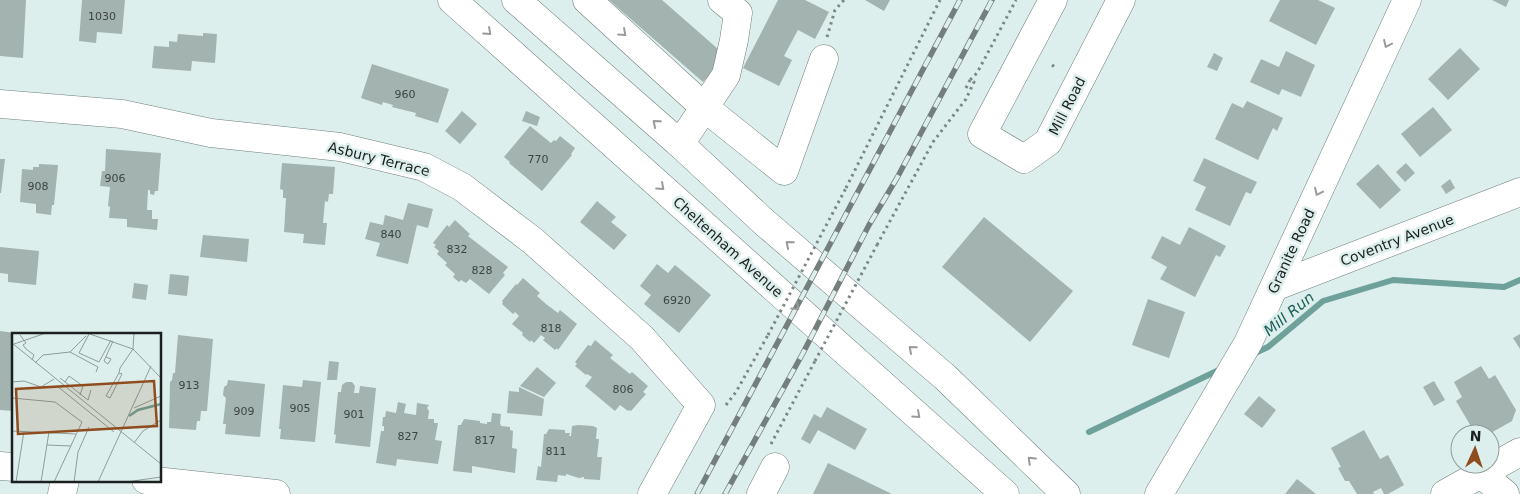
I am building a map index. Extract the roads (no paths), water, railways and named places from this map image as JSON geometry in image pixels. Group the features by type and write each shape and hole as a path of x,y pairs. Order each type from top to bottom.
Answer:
{"main road":[{"name":"Cheltenham Avenue","path":"452,0 1005,494"},
{"path":"516,0 680,144 765,223 945,378 1066,494"},
{"path":"587,0 704,107 784,171 824,59"},
{"path":"680,144 726,75 738,13 722,0"},
{"name":"Mill Road","path":"1053,0 982,134 1024,159 1048,142 1121,0"},
{"name":"Granite Road","path":"1159,494 1248,343 1407,0"},
{"name":"Asbury Terrace","path":"0,104 122,114 211,133 340,147 424,167 462,187 533,241 642,338 701,405 652,494"},
{"name":"Coventry Avenue","path":"1274,287 1520,192"},
{"path":"1500,463 1520,452"},
{"path":"761,494 773,456"},
{"path":"1445,494 1481,474 1505,494"},
{"path":"161,482 276,494"}],"waterway":[{"name":"Mill Run","path":"1253,354 1268,347 1323,301 1393,280 1504,287 1520,280"},
{"name":"Mill Run","path":"1089,432 1221,369"}],"railway":[{"path":"697,494 960,0"},
{"path":"725,494 803,353 869,225 897,178 992,0"}]}
